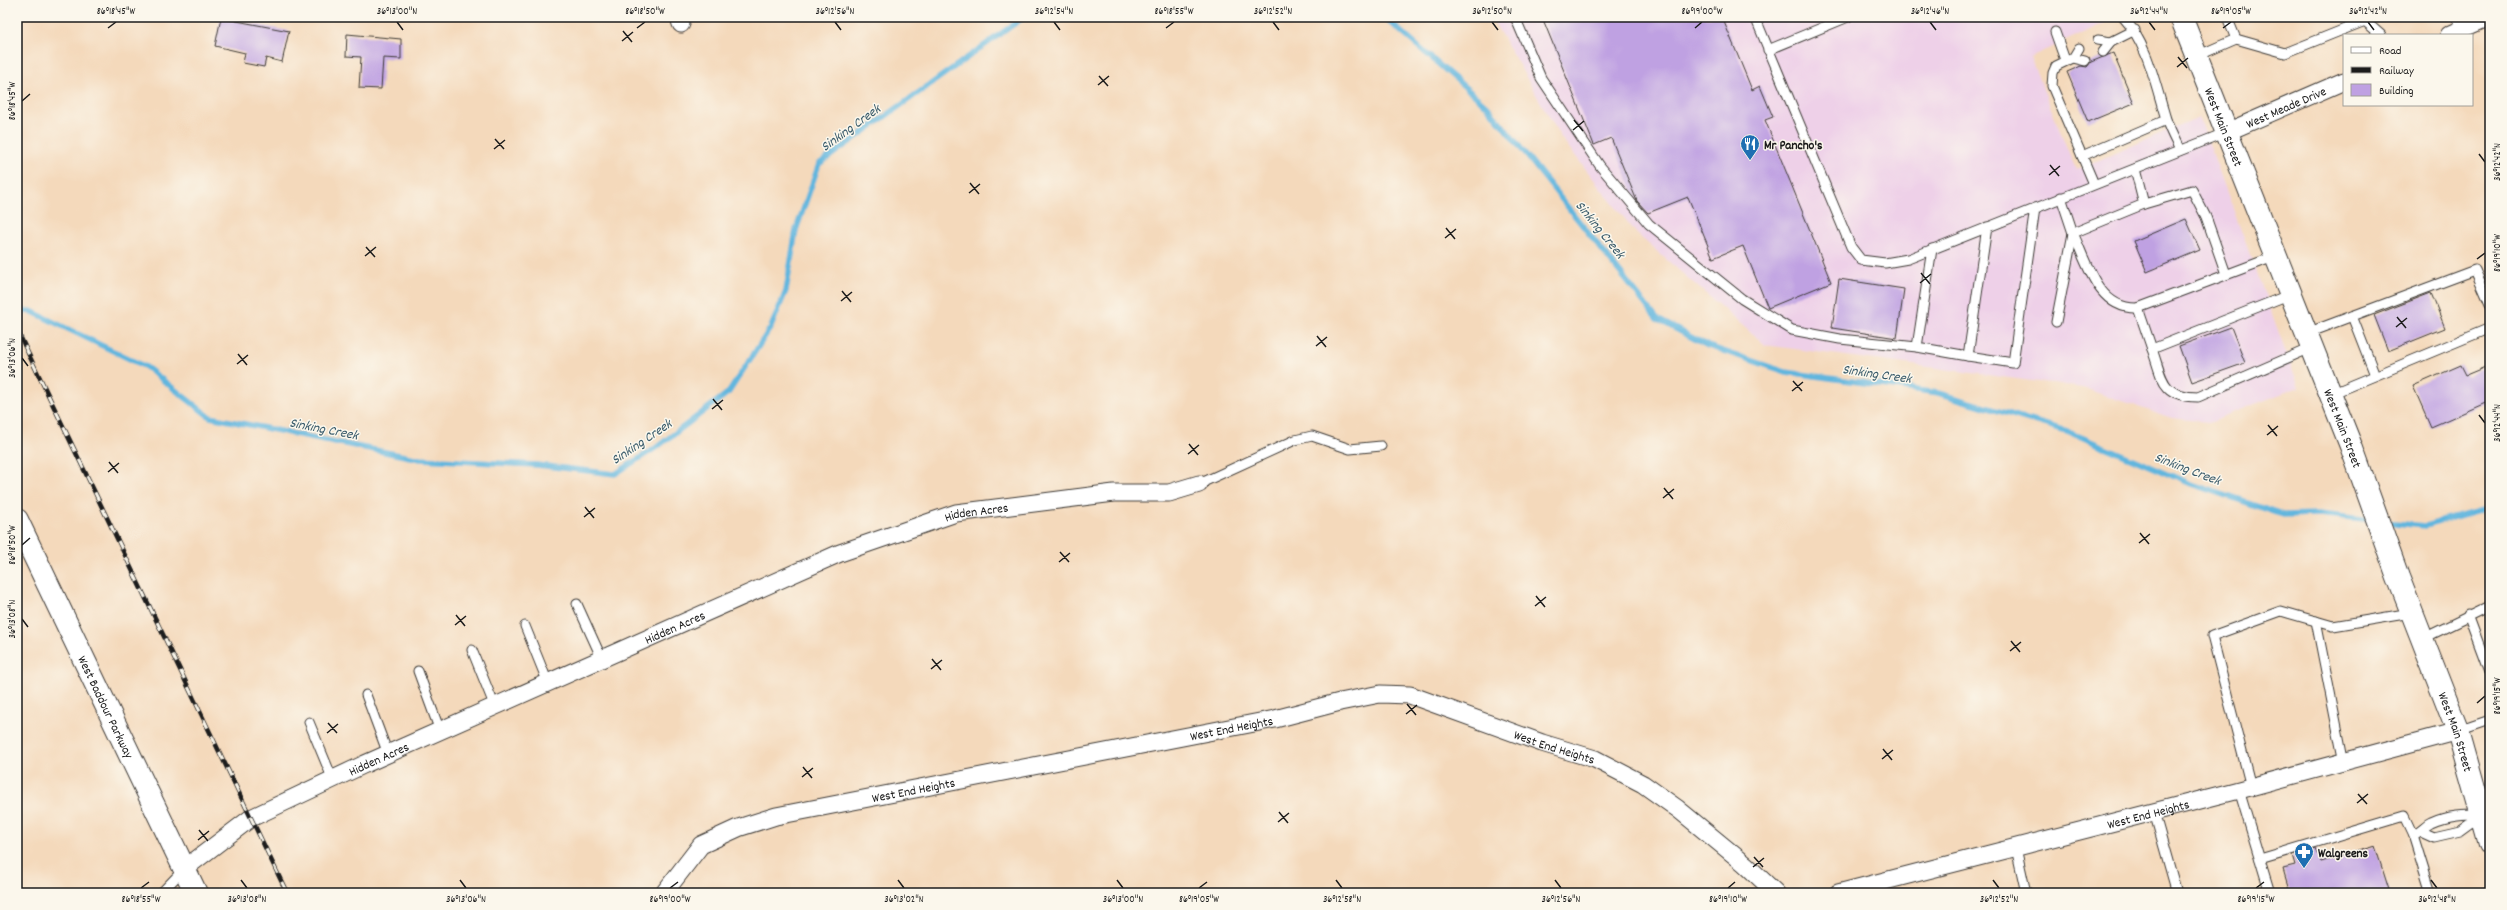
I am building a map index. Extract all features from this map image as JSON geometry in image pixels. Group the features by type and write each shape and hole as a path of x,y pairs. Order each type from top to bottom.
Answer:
{"main road":[{"name":"West Main Street","path":"2181,17 2331,394 2411,612 2458,731 2490,844"},
{"name":"West Baddour Parkway","path":"17,520 196,893"}],"street":[{"path":"2456,27 2490,17"},
{"name":"West Meade Drive","path":"2227,132 2343,81"},
{"name":"Hidden Acres","path":"184,869 251,818 388,754 840,553 956,513 1114,492 1170,492 1199,484"},
{"name":"West End Heights","path":"664,893 701,846 738,828 776,816 1275,718 1380,694 1410,695 1542,743 1595,759 1643,784 1678,809 1746,864 1776,893"},
{"name":"West End Heights","path":"1838,893 2245,789 2458,731"}],"lane":[{"path":"1514,17 1541,78 1600,166 1649,224 1742,299 1792,330 1840,339 1917,347 2013,363 2035,208"},
{"path":"1755,17 1848,241 1861,260 1885,263 1908,259 2227,132"},
{"path":"1768,50 1848,17"},
{"path":"2123,17 2135,30 2159,89 2166,120 2180,150"},
{"path":"2227,17 2236,39"},
{"path":"2197,56 2236,39 2285,53 2365,21 2380,34"},
{"path":"2103,52 2111,42 2135,30"},
{"path":"2055,32 2069,59"},
{"path":"2098,40 2111,42"},
{"path":"2079,48 2069,59 2056,66 2053,73 2052,86 2094,184"},
{"path":"2069,59 2085,61"},
{"path":"2082,156 2166,120"},
{"path":"2135,169 2144,204"},
{"path":"2073,233 2144,204 2192,190 2206,217 2226,274"},
{"path":"2061,197 2073,233 2101,291 2112,303 2138,308 2276,256"},
{"path":"1968,356 1986,227"},
{"path":"2056,322 2073,233"},
{"path":"1917,347 1932,249"},
{"path":"2138,308 2167,389 2180,397 2198,397 2310,340 2352,316 2475,270 2490,304"},
{"path":"2152,349 2291,294"},
{"path":"2352,316 2375,375"},
{"path":"2331,394 2490,328"},
{"path":"1199,484 1295,440 1312,436 1350,449 1381,446"},
{"path":"577,604 602,660"},
{"path":"2422,639 2468,615 2490,606"},
{"path":"2270,893 2260,858 2212,636 2281,611 2333,626 2411,612"},
{"path":"2468,615 2490,674"},
{"path":"2316,621 2344,763"},
{"path":"525,626 548,683"},
{"path":"472,650 495,707"},
{"path":"418,671 440,731"},
{"path":"366,696 388,754"},
{"path":"2458,731 2490,720"},
{"path":"309,722 333,780"},
{"path":"2154,812 2178,893"},
{"path":"2413,835 2423,832 2429,824 2455,815 2482,815"},
{"path":"2423,832 2434,837 2460,831 2482,815"},
{"path":"2260,858 2404,816 2413,835 2432,893"},
{"path":"2016,848 2026,893"},
{"path":"161,893 184,869"}],"shaded area":[{"path":"1491,17 2118,17 2030,57 2076,170 2199,117 2299,387 2208,422 2172,418 2083,388 1765,345 1637,234 1562,139"}],"building":[{"path":"1542,17 1722,17 1752,90 1760,86 1773,117 1765,120 1831,282 1768,308 1743,246 1713,258 1688,197 1648,213 1637,201 1611,138 1594,145"},
{"path":"221,18 289,31 282,62 266,58 264,67 243,63 245,53 215,46"},
{"path":"347,34 401,39 401,59 383,58 381,89 359,88 361,57 346,56"},
{"path":"2113,53 2134,103 2088,122 2067,72 2081,66 2087,67 2091,62"},
{"path":"2186,219 2200,250 2147,272 2134,241"},
{"path":"1839,279 1904,289 1897,338 1832,328"},
{"path":"2431,293 2445,328 2388,351 2374,315"},
{"path":"2231,327 2245,363 2192,382 2179,346"},
{"path":"2461,365 2466,375 2490,365 2490,401 2431,427 2413,386"},
{"name":"Walgreens","path":"2375,846 2390,893 2290,893 2283,869 2295,866 2292,856 2316,848 2321,862"}],"waterway":[{"name":"Sinking Creek","path":"17,312 31,311 146,367 210,417 420,459 537,465 615,474 657,447 729,392 771,327 786,291 796,230 819,164 1024,17"},
{"name":"Sinking Creek","path":"1384,17 1488,107 1657,319 1708,346 1786,372 1938,393 2067,431 2189,483 2283,515 2319,514 2372,520"},
{"name":"Sinking Creek","path":"2384,522 2425,526 2490,508"}],"railway":[{"path":"17,330 287,893"}],"place":[{"name":"Mr Pancho's","path":"1750,161"},
{"name":"Walgreens","path":"2304,869"}]}
